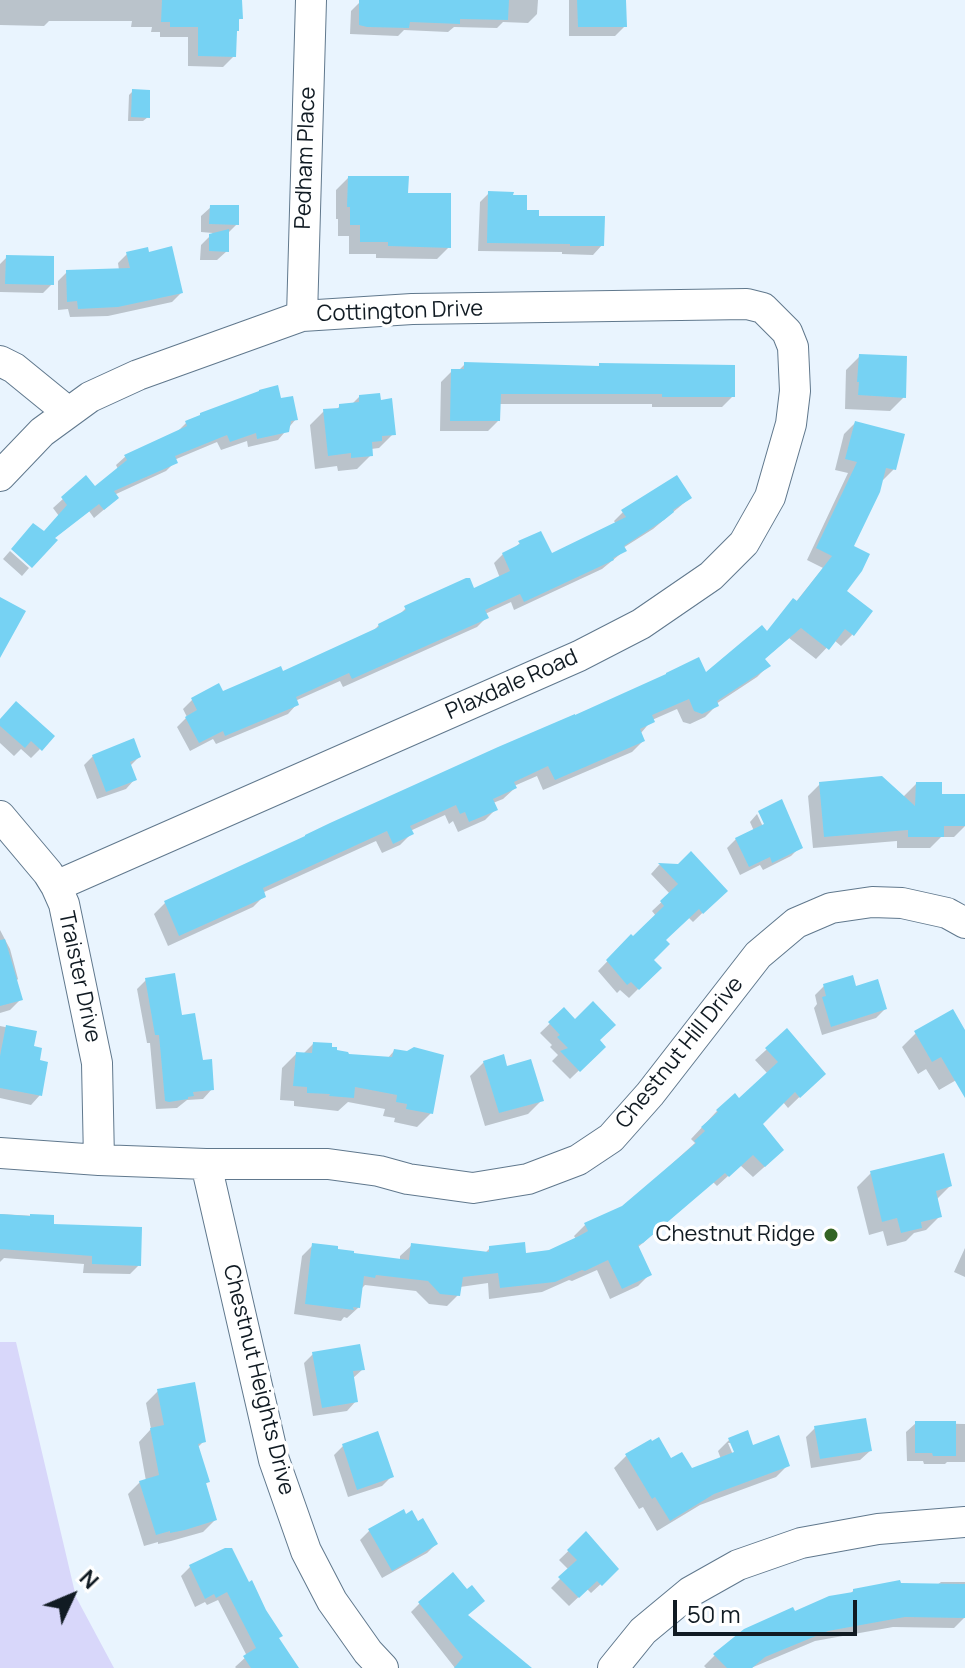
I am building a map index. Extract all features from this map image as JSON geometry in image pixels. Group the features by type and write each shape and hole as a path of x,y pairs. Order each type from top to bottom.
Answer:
{"street":[{"name":"Pedham Place","path":"302,316 311,0"},
{"name":"Cottington Drive","path":"0,476 42,432 90,397 138,375 302,316 412,309 747,304 763,308 787,332"},
{"name":"Plaxdale Road","path":"56,886 579,656 641,624 711,576 744,543 770,497 791,424 795,391 793,347 787,332"},
{"path":"0,361 14,368 68,412"},
{"name":"Traister Drive","path":"0,816 48,873 64,904 97,1063 99,1160"},
{"name":"Chestnut Hill Drive","path":"0,1153 206,1164 328,1164 473,1188 528,1179 578,1160 611,1138 650,1094 758,955 796,923 831,908 872,902 902,903 947,913 965,923"},
{"name":"Chestnut Heights Drive","path":"206,1164 274,1460 306,1551 332,1601 383,1668"},
{"path":"613,1668 643,1631 690,1592 738,1565 801,1543 878,1529 965,1522"}],"shaded area":[{"path":"0,1342 16,1342 76,1597 114,1668 0,1668"}],"building":[{"path":"162,0 242,0 243,19 239,19 236,57 198,56 198,27 170,27 170,22 161,22"},
{"path":"359,0 509,0 508,20 460,19 460,24 410,22 409,28 367,27 359,25"},
{"path":"577,0 626,0 627,27 578,27"},
{"path":"132,89 150,90 150,118 131,117"},
{"path":"348,176 409,176 408,193 451,193 451,248 360,242 360,225 350,225"},
{"path":"488,191 527,195 527,210 539,210 539,216 605,216 604,246 487,243"},
{"path":"210,205 239,205 239,225 209,224"},
{"path":"229,229 229,252 209,251 209,234"},
{"path":"172,246 183,293 118,307 78,309 77,301 67,302 66,270 130,268 126,252 148,247 149,252"},
{"path":"6,255 54,256 54,285 5,284"},
{"path":"859,354 907,356 906,398 858,395"},
{"path":"464,362 599,366 599,363 735,365 735,397 501,394 500,421 450,421 451,369 464,369"},
{"path":"278,385 281,398 293,396 298,420 291,421 289,432 257,439 256,433 230,442 227,435 175,456 178,463 114,491 119,498 104,510 99,504 55,538 58,540 32,568 11,549 33,523 44,531 67,505 61,497 86,475 95,486 127,460 124,455 187,426 185,421"},
{"path":"380,393 381,400 392,398 396,435 382,436 382,441 372,442 373,456 351,458 351,453 328,456 323,409 359,402 359,395"},
{"path":"855,421 905,434 896,470 886,468 880,492 854,546 870,554 847,591 873,611 854,636 845,629 829,650 801,628 765,659 771,666 717,701 719,706 702,714 694,711 689,699 652,715 655,722 640,729 645,741 555,780 548,766 514,782 517,788 493,799 498,810 469,822 465,812 460,814 456,805 410,826 414,834 393,844 387,831 263,888 266,897 179,936 164,901 699,657 706,672 762,625 767,631 793,598 797,601 832,556 816,548 857,462 845,459"},
{"path":"677,475 692,498 624,546 627,551 614,560 524,602 520,594 485,610 489,618 352,679 349,673 296,697 299,705 225,736 223,731 199,743 185,717 197,710 191,698 219,683 223,691 281,666 283,671 379,627 378,624 406,610 404,606 466,578 470,578 474,588 510,571 502,553 520,544 518,541 541,531 552,553 626,517 621,510"},
{"path":"0,597 26,611 0,658"},
{"path":"16,701 55,736 42,751 31,741 25,748 0,726 0,719"},
{"path":"134,738 141,757 130,762 137,780 106,792 92,755"},
{"path":"882,776 915,806 916,782 942,782 942,794 965,794 965,826 944,826 944,837 908,837 908,830 824,837 819,782"},
{"path":"782,799 803,848 772,863 770,857 749,867 735,838 764,824 758,811"},
{"path":"691,851 728,891 703,914 699,909 666,940 670,944 654,960 662,968 639,990 631,982 627,985 606,960 664,906 660,901 678,884 658,863 678,864"},
{"path":"5,939 23,1000 0,1006 0,940"},
{"path":"175,973 182,1015 195,1013 203,1060 212,1059 214,1090 193,1092 194,1096 188,1099 169,1102 165,1101 159,1035 155,1035 145,978"},
{"path":"853,975 856,986 878,979 887,1009 831,1027 822,997 826,996 823,984"},
{"path":"593,1001 616,1025 600,1040 606,1047 580,1072 560,1051 568,1048 548,1022 564,1007 575,1019"},
{"path":"953,1009 965,1030 965,1098 941,1057 932,1062 914,1031"},
{"path":"6,1025 37,1031 34,1046 42,1048 40,1060 48,1062 42,1096 0,1088 0,1056"},
{"path":"787,1028 826,1074 800,1098 795,1092 763,1124 784,1150 765,1167 753,1155 729,1177 725,1173 638,1245 652,1275 622,1289 608,1260 555,1282 500,1288 498,1273 463,1277 460,1296 440,1294 428,1281 364,1276 360,1308 353,1307 354,1310 305,1304 312,1243 338,1246 338,1249 354,1253 409,1260 411,1243 489,1252 489,1246 525,1242 526,1253 549,1250 588,1231 584,1223 622,1206 696,1143 694,1141 705,1131 701,1127 718,1112 716,1110 735,1093 739,1098 778,1062 765,1048"},
{"path":"313,1042 332,1043 332,1047 349,1054 392,1057 394,1049 407,1051 414,1047 444,1055 433,1114 406,1109 407,1104 396,1102 397,1095 355,1087 354,1098 329,1096 307,1093 307,1087 293,1086 296,1052 312,1053"},
{"path":"504,1054 507,1066 531,1059 544,1101 499,1113 483,1061"},
{"path":"944,1153 952,1186 936,1191 942,1217 921,1222 922,1228 901,1233 897,1218 882,1222 870,1171"},
{"path":"0,1214 54,1215 54,1224 142,1227 141,1266 92,1264 92,1256 0,1249"},
{"path":"360,1344 365,1370 353,1371 358,1402 322,1408 312,1352"},
{"path":"195,1382 206,1442 198,1444 210,1482 206,1483 217,1520 156,1535 139,1481 159,1475 150,1428 164,1425 157,1389"},
{"path":"866,1418 872,1451 820,1459 814,1426"},
{"path":"915,1421 956,1421 956,1456 915,1453"},
{"path":"748,1430 753,1445 779,1435 790,1466 714,1494 670,1521 655,1497 652,1499 625,1454 659,1437 671,1458 682,1452 692,1468 734,1452 728,1438"},
{"path":"378,1431 394,1477 357,1490 342,1444"},
{"path":"404,1509 406,1514 412,1510 418,1521 423,1518 438,1544 392,1571 368,1529"},
{"path":"586,1531 619,1569 602,1586 597,1581 579,1598 558,1577 577,1560 567,1550"},
{"path":"225,1548 232,1548 249,1582 252,1580 283,1636 279,1638 299,1668 251,1668 243,1656 256,1648 227,1592 205,1599 189,1565"},
{"path":"453,1572 467,1589 472,1585 485,1601 468,1615 532,1668 454,1668 463,1657 418,1602"},
{"path":"900,1580 901,1583 965,1584 965,1618 905,1617 828,1631 765,1657 752,1668 727,1668 713,1654 744,1629 793,1607 795,1611 829,1596"}],"place":[{"name":"Chestnut Ridge","path":"831,1235"}]}
